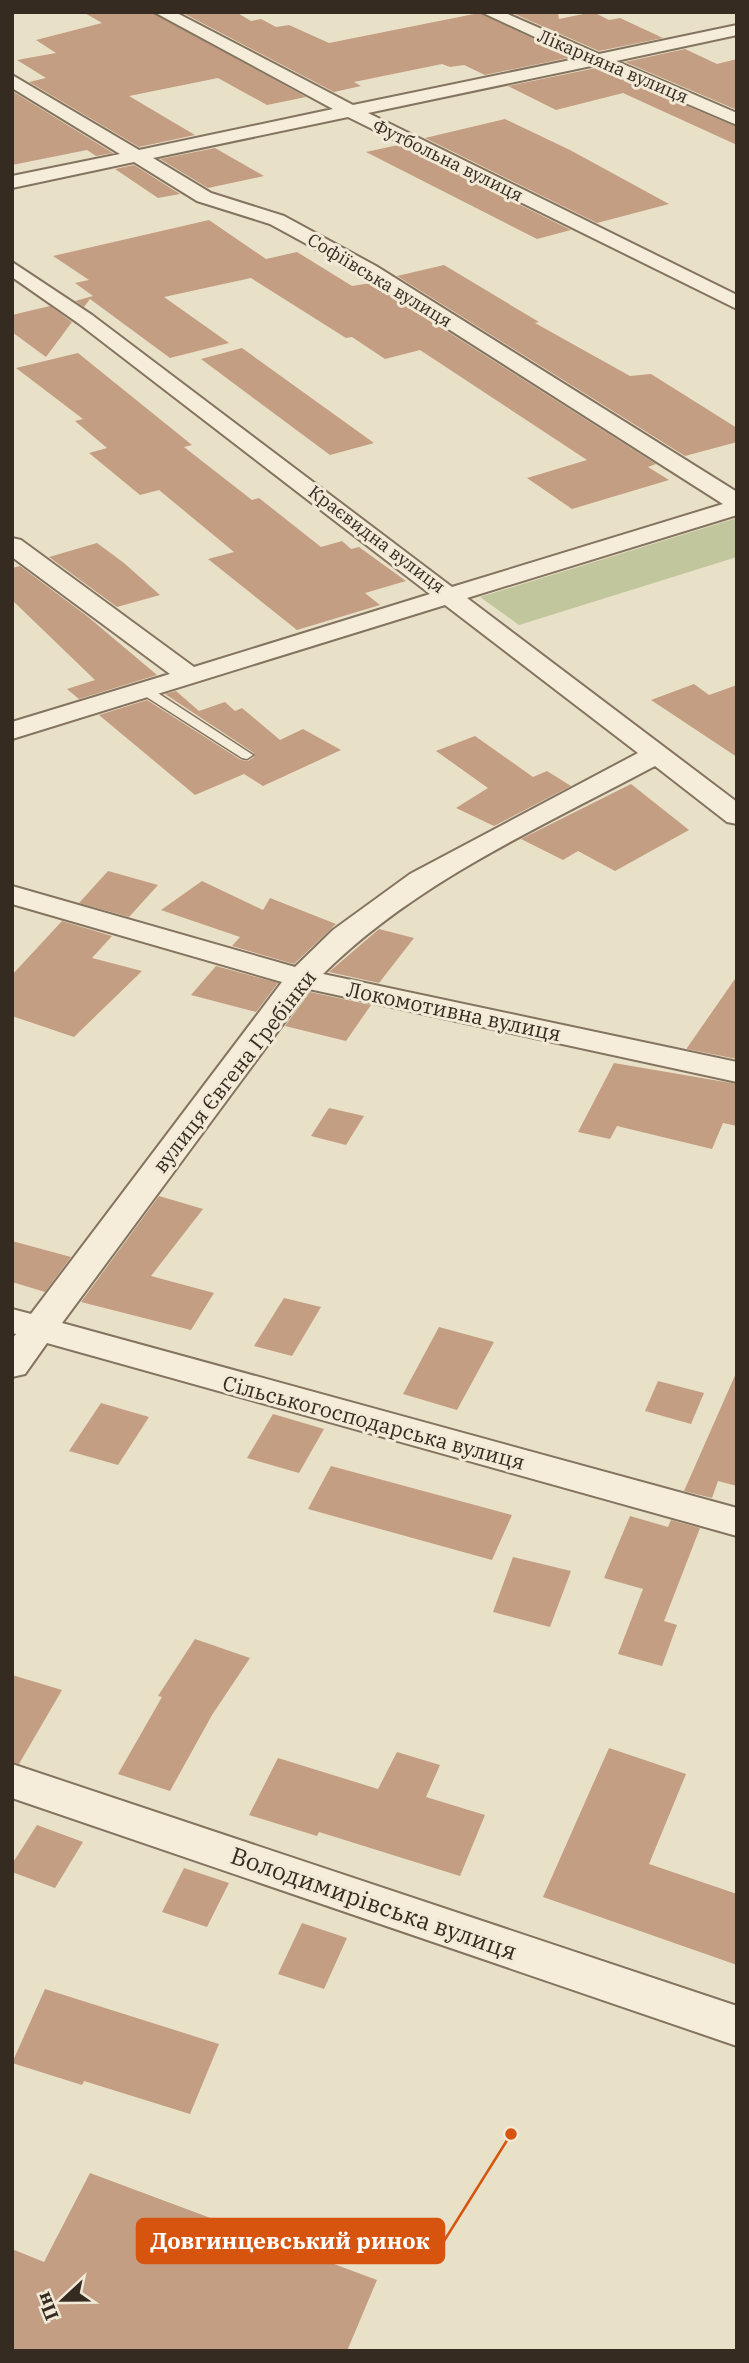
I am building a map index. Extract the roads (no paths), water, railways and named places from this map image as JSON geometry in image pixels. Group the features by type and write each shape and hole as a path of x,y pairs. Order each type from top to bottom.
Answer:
{"street":[{"name":"Футбольна вулиця","path":"162,12 352,112 737,303"},
{"name":"Лікарняна вулиця","path":"489,12 737,120"},
{"path":"12,182 737,30"},
{"name":"Софіївська вулиця","path":"12,80 204,197 277,220 369,271 737,505"},
{"name":"Краєвидна вулиця","path":"12,268 85,319 449,594 737,816"},
{"path":"12,730 146,691 737,505"},
{"path":"12,545 191,677"},
{"name":"вулиця Євгена Гребінки","path":"12,1365 26,1325 301,978 344,936 420,880 657,754"},
{"name":"Локомотивна вулиця","path":"12,895 301,978 737,1072"},
{"name":"Сільськогосподарська вулиця","path":"26,1325 737,1522"},
{"name":"Володимирівська вулиця","path":"12,1781 737,2026"}],"lane":[{"path":"146,691 247,755"}],"place":[{"name":"Довгинцевський ринок","path":"511,2134"}]}
